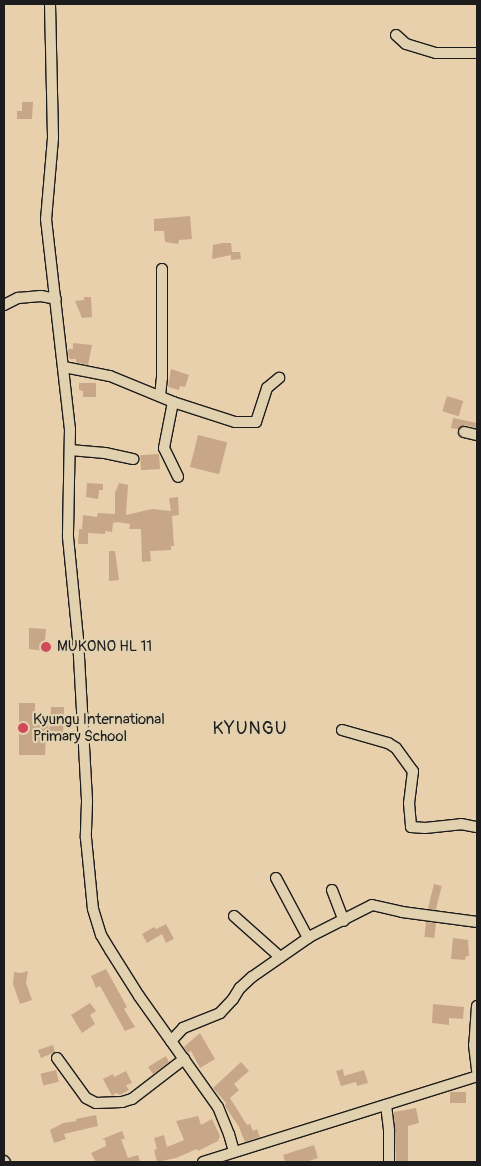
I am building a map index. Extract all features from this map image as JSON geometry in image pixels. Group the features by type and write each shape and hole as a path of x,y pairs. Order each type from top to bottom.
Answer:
{"street":[{"path":"50,4 53,138 46,219 70,429 68,537 78,639 87,802 86,838 93,909 101,935 218,1108 230,1134 234,1151"},
{"path":"396,35 406,44 436,53 477,54"},
{"path":"160,396 162,378 162,269"},
{"path":"4,304 18,298 41,296 56,300"},
{"path":"64,367 96,372 173,402 235,422 256,422 267,388 279,378"},
{"path":"173,402 164,448 178,477"},
{"path":"464,432 477,435"},
{"path":"70,450 105,453 133,459"},
{"path":"342,730 388,743 396,748 414,770 409,803 411,826 425,828 461,824 477,827"},
{"path":"276,878 308,938"},
{"path":"332,890 344,921"},
{"path":"171,1041 183,1028 220,1013 240,988 308,938 372,906 477,922"},
{"path":"234,916 280,957"},
{"path":"477,1006 474,1044 477,1071"},
{"path":"58,1058 86,1098 96,1103 122,1102 132,1099 184,1059"},
{"path":"203,1162 477,1076"},
{"path":"386,1105 389,1131 389,1162"}],"building":[{"path":"22,102 33,102 32,119 17,119 17,111 22,111"},
{"path":"190,216 192,239 179,240 178,244 165,242 164,231 154,231 154,219"},
{"path":"231,243 232,252 240,252 241,259 231,260 231,255 212,259 213,245"},
{"path":"84,297 91,297 92,317 82,318 75,301 84,300"},
{"path":"73,343 92,345 88,365 76,362 76,359 69,359 68,349 73,349"},
{"path":"171,369 189,375 185,387 180,386 179,390 168,387"},
{"path":"79,383 96,383 96,397 83,397 83,391 79,390"},
{"path":"447,396 463,401 459,416 442,411"},
{"path":"453,418 477,423 477,428 465,425 458,429 451,428"},
{"path":"198,435 227,442 219,474 190,467"},
{"path":"159,454 160,469 141,470 140,455"},
{"path":"87,483 103,484 103,490 99,490 98,499 86,497"},
{"path":"119,483 128,485 126,515 152,509 171,511 169,498 178,497 179,515 172,516 174,546 171,546 171,550 150,551 151,561 142,562 141,529 129,529 130,524 117,522 113,523 112,532 105,531 105,534 88,533 88,544 78,544 79,529 82,529 83,515 97,517 98,513 115,514 115,493"},
{"path":"109,551 115,551 119,580 109,581"},
{"path":"29,628 46,629 44,651 29,649"},
{"path":"19,703 35,703 35,724 50,724 51,707 64,707 63,736 46,735 45,755 19,755"},
{"path":"434,884 442,886 436,910 428,908"},
{"path":"426,922 436,923 434,938 424,937"},
{"path":"166,924 174,939 166,943 162,934 147,943 142,934 154,927 156,929"},
{"path":"453,938 468,940 469,956 466,956 465,960 451,959"},
{"path":"106,969 127,1007 124,1009 135,1027 125,1031 100,986 96,988 91,976"},
{"path":"28,971 26,983 32,1000 20,1004 13,984 14,972"},
{"path":"90,1003 96,1011 90,1015 95,1024 82,1033 71,1015"},
{"path":"433,1004 464,1007 463,1019 449,1018 449,1025 432,1023"},
{"path":"200,1033 215,1059 200,1068 191,1051 188,1053 184,1047"},
{"path":"53,1045 55,1052 41,1058 38,1050"},
{"path":"166,1056 169,1062 153,1074 148,1067"},
{"path":"241,1062 249,1071 234,1084 239,1090 230,1098 247,1125 250,1124 253,1131 257,1129 260,1137 245,1142 239,1127 225,1106 226,1103 213,1088"},
{"path":"343,1069 344,1076 364,1070 368,1083 357,1086 356,1082 341,1086 336,1071"},
{"path":"56,1070 59,1082 43,1086 40,1074"},
{"path":"126,1071 132,1083 126,1085 129,1090 120,1095 116,1093 112,1096 103,1079 113,1074 114,1077"},
{"path":"450,1092 466,1092 466,1103 450,1103"},
{"path":"416,1108 419,1123 408,1126 408,1162 396,1162 394,1112"},
{"path":"96,1115 98,1126 64,1134 66,1139 54,1143 50,1130 63,1123"},
{"path":"198,1116 201,1125 212,1119 220,1136 218,1141 198,1151 197,1149 176,1158 157,1162 154,1150 157,1149 154,1138 164,1135 167,1147 184,1140 176,1121"},
{"path":"122,1131 125,1139 121,1139 128,1158 138,1155 140,1162 96,1162 91,1153 106,1146 105,1140 102,1139"},
{"path":"314,1145 318,1158 306,1162 285,1162 283,1155"}],"place":[{"name":"MUKONO HL 11","path":"46,647"},
{"name":"Kyungu International Primary School","path":"23,728"}],"district":[{"name":"KYUNGU","path":"250,729"}]}
